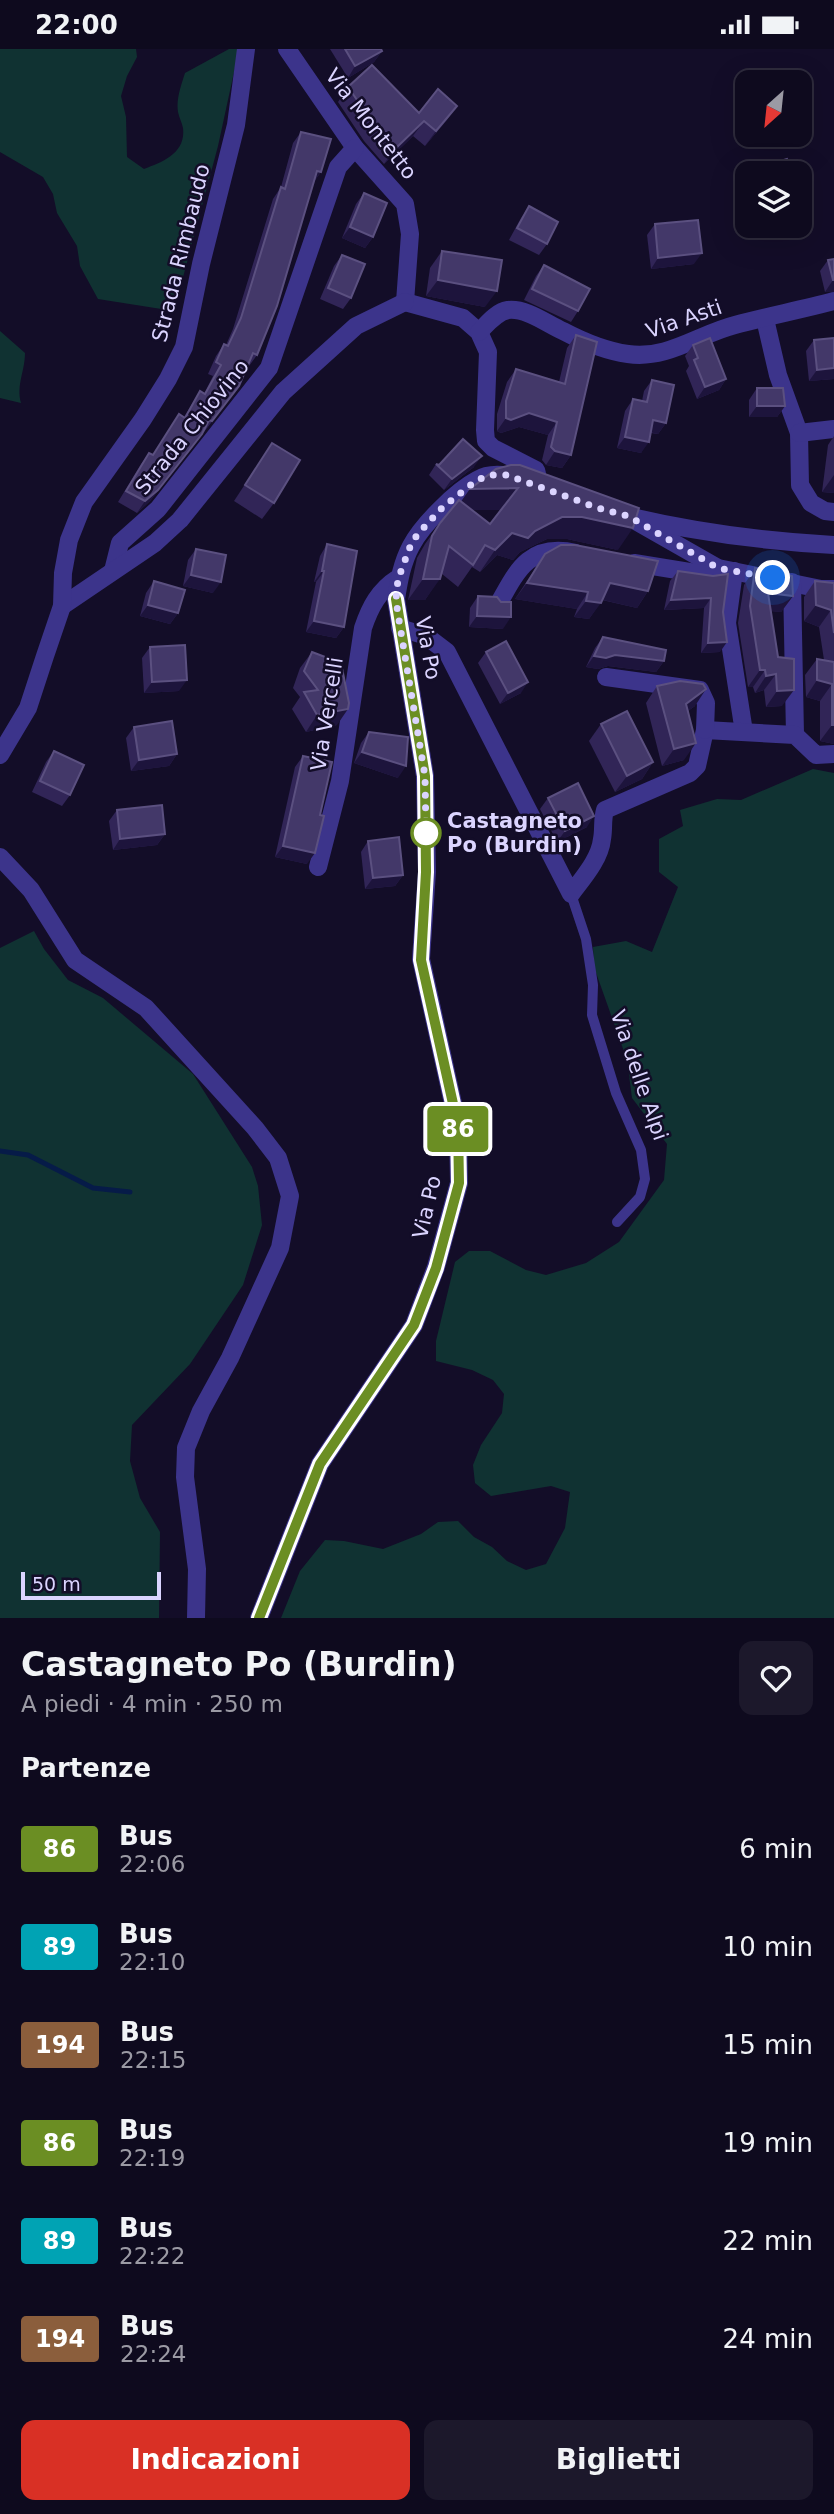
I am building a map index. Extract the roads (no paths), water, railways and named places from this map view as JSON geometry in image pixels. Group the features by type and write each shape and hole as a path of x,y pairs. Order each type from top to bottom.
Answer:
{"street":[{"name":"Strada Rimbaudo","path":"0,755 28,708 62,605 63,573 69,540 84,502 143,419 184,347 201,264 236,125 246,49"},
{"name":"Via Montetto","path":"287,49 355,148 405,204 410,234 405,302"},
{"name":"Strada Chiovino","path":"113,571 120,543 159,509 269,367 338,167 355,148"},
{"name":"Via Asti","path":"479,332 494,317 507,310 525,313 601,347 623,354 645,356 662,353 734,325 834,301"},
{"path":"62,605 155,543 180,520 283,392 356,326 405,302 463,318 479,332 488,352 486,441 493,448 536,470 540,486 507,475 492,475 477,480 443,507 417,535 398,579"},
{"path":"765,319 778,375 799,433 800,485 811,503 825,511 834,512"},
{"path":"799,433 834,429"},
{"path":"598,508 772,542 834,545"},
{"path":"628,516 726,570 821,589 834,589"},
{"path":"499,603 517,573 533,556 555,549 590,556"},
{"path":"615,561 708,575 726,570"},
{"path":"726,570 727,623 744,732"},
{"name":"Via Po","path":"259,1618 320,1464 414,1325 436,1268 459,1183 458,1126 421,960 426,872 425,776 396,599 398,579"},
{"name":"Via Vercelli","path":"318,867 340,781 363,628 370,608 386,586 398,579"},
{"path":"792,582 795,734"},
{"name":"Via delle Alpi","path":"400,628 426,636 447,652 571,894"},
{"path":"571,894 594,861 603,839 602,821 605,810 690,773 697,765 705,730 706,703 700,690 606,677"},
{"path":"705,730 795,734 816,754 834,754"},
{"path":"0,857 31,890 75,960 146,1008 255,1128 278,1157 290,1196 280,1248 230,1358 201,1411 186,1448 186,1477 197,1569 196,1618"}],"lane":[{"name":"Via delle Alpi","path":"571,894 586,939 593,985 592,1015 616,1093 641,1150 644,1169 645,1179 640,1197 617,1222"}],"waterway":[{"path":"0,1151 28,1155 93,1188 130,1192"}],"place":[{"name":"Castagneto Po (Burdin)","path":"426,833"}]}
